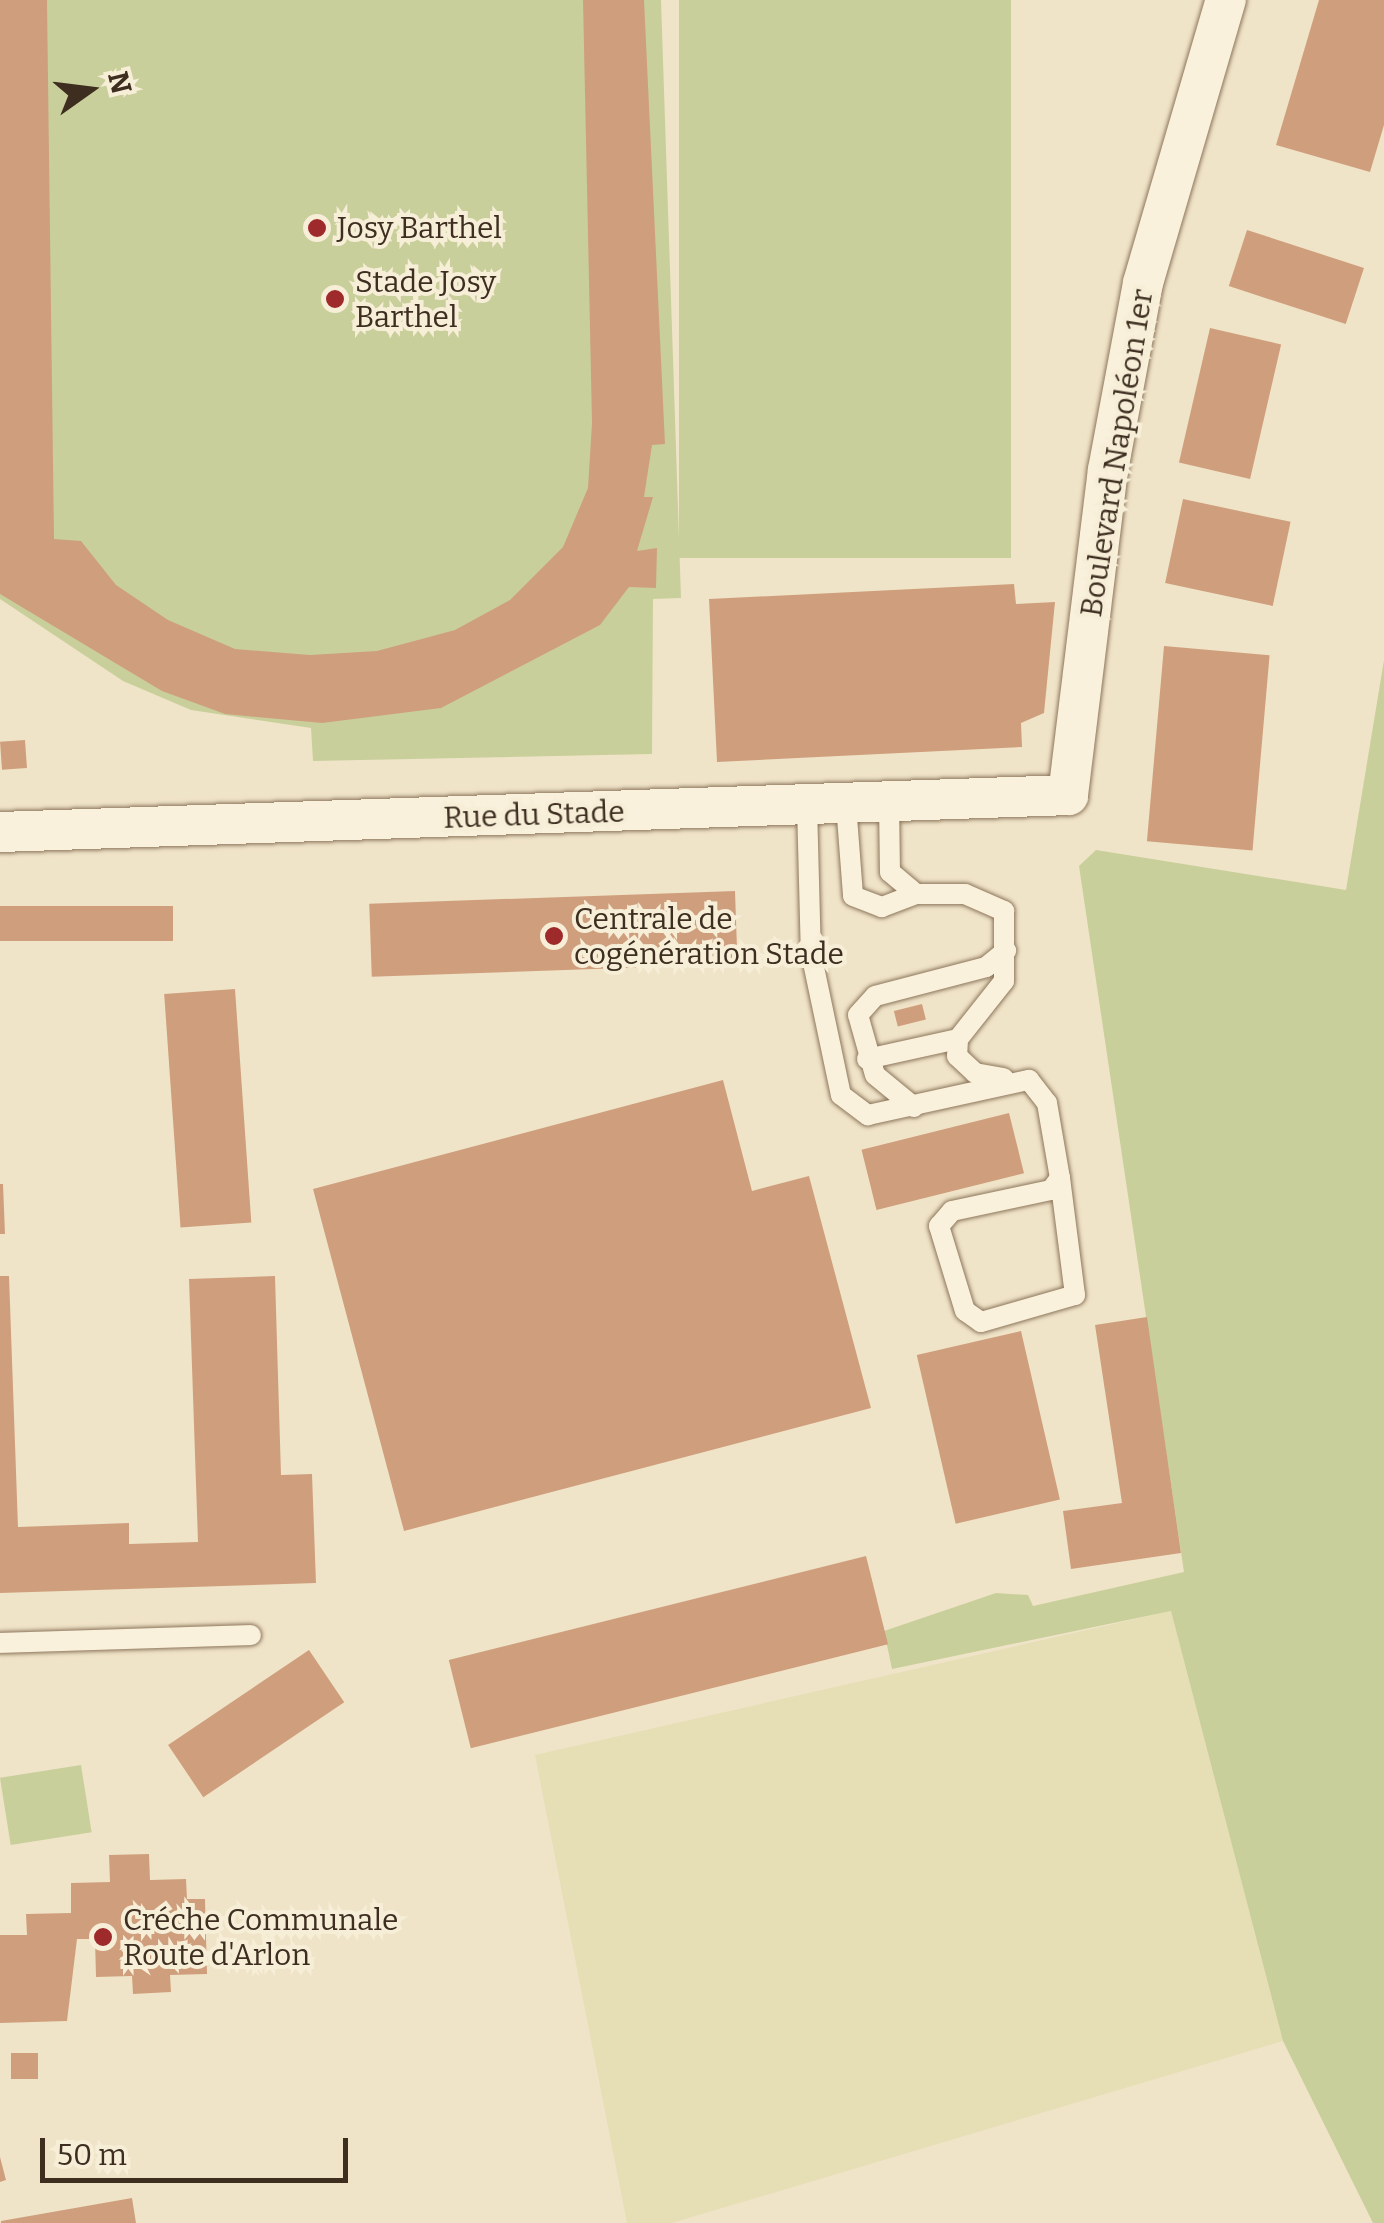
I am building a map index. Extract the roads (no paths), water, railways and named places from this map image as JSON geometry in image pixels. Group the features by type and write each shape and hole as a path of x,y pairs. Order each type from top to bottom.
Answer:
{"street":[{"name":"Boulevard Napoléon 1er","path":"1068,796 1108,470 1143,282 1226,0"},
{"name":"Rue du Stade","path":"0,832 1068,796"}],"lane":[{"path":"889,802 890,872 916,894"},
{"path":"827,804 852,896 882,907 916,894 989,901 1004,911 1004,981 958,1039 957,1056 975,1073 1043,1090 1060,1178 1075,1294 981,1322 965,1311 939,1226 952,1211 1051,1190 1060,1178"},
{"path":"827,804 811,953 832,1080 868,1115 914,1107 1010,1080"},
{"path":"914,1107 867,1058 858,1015 875,996 986,967 1006,951"},
{"path":"867,1058 958,1039"},
{"path":"0,1643 250,1635"}],"place":[{"name":"Josy Barthel","path":"317,228"},
{"name":"Stade Josy Barthel","path":"335,299"},
{"name":"Centrale de cogénération Stade","path":"554,936"},
{"name":"Créche Communale Route d'Arlon","path":"103,1937"}]}
